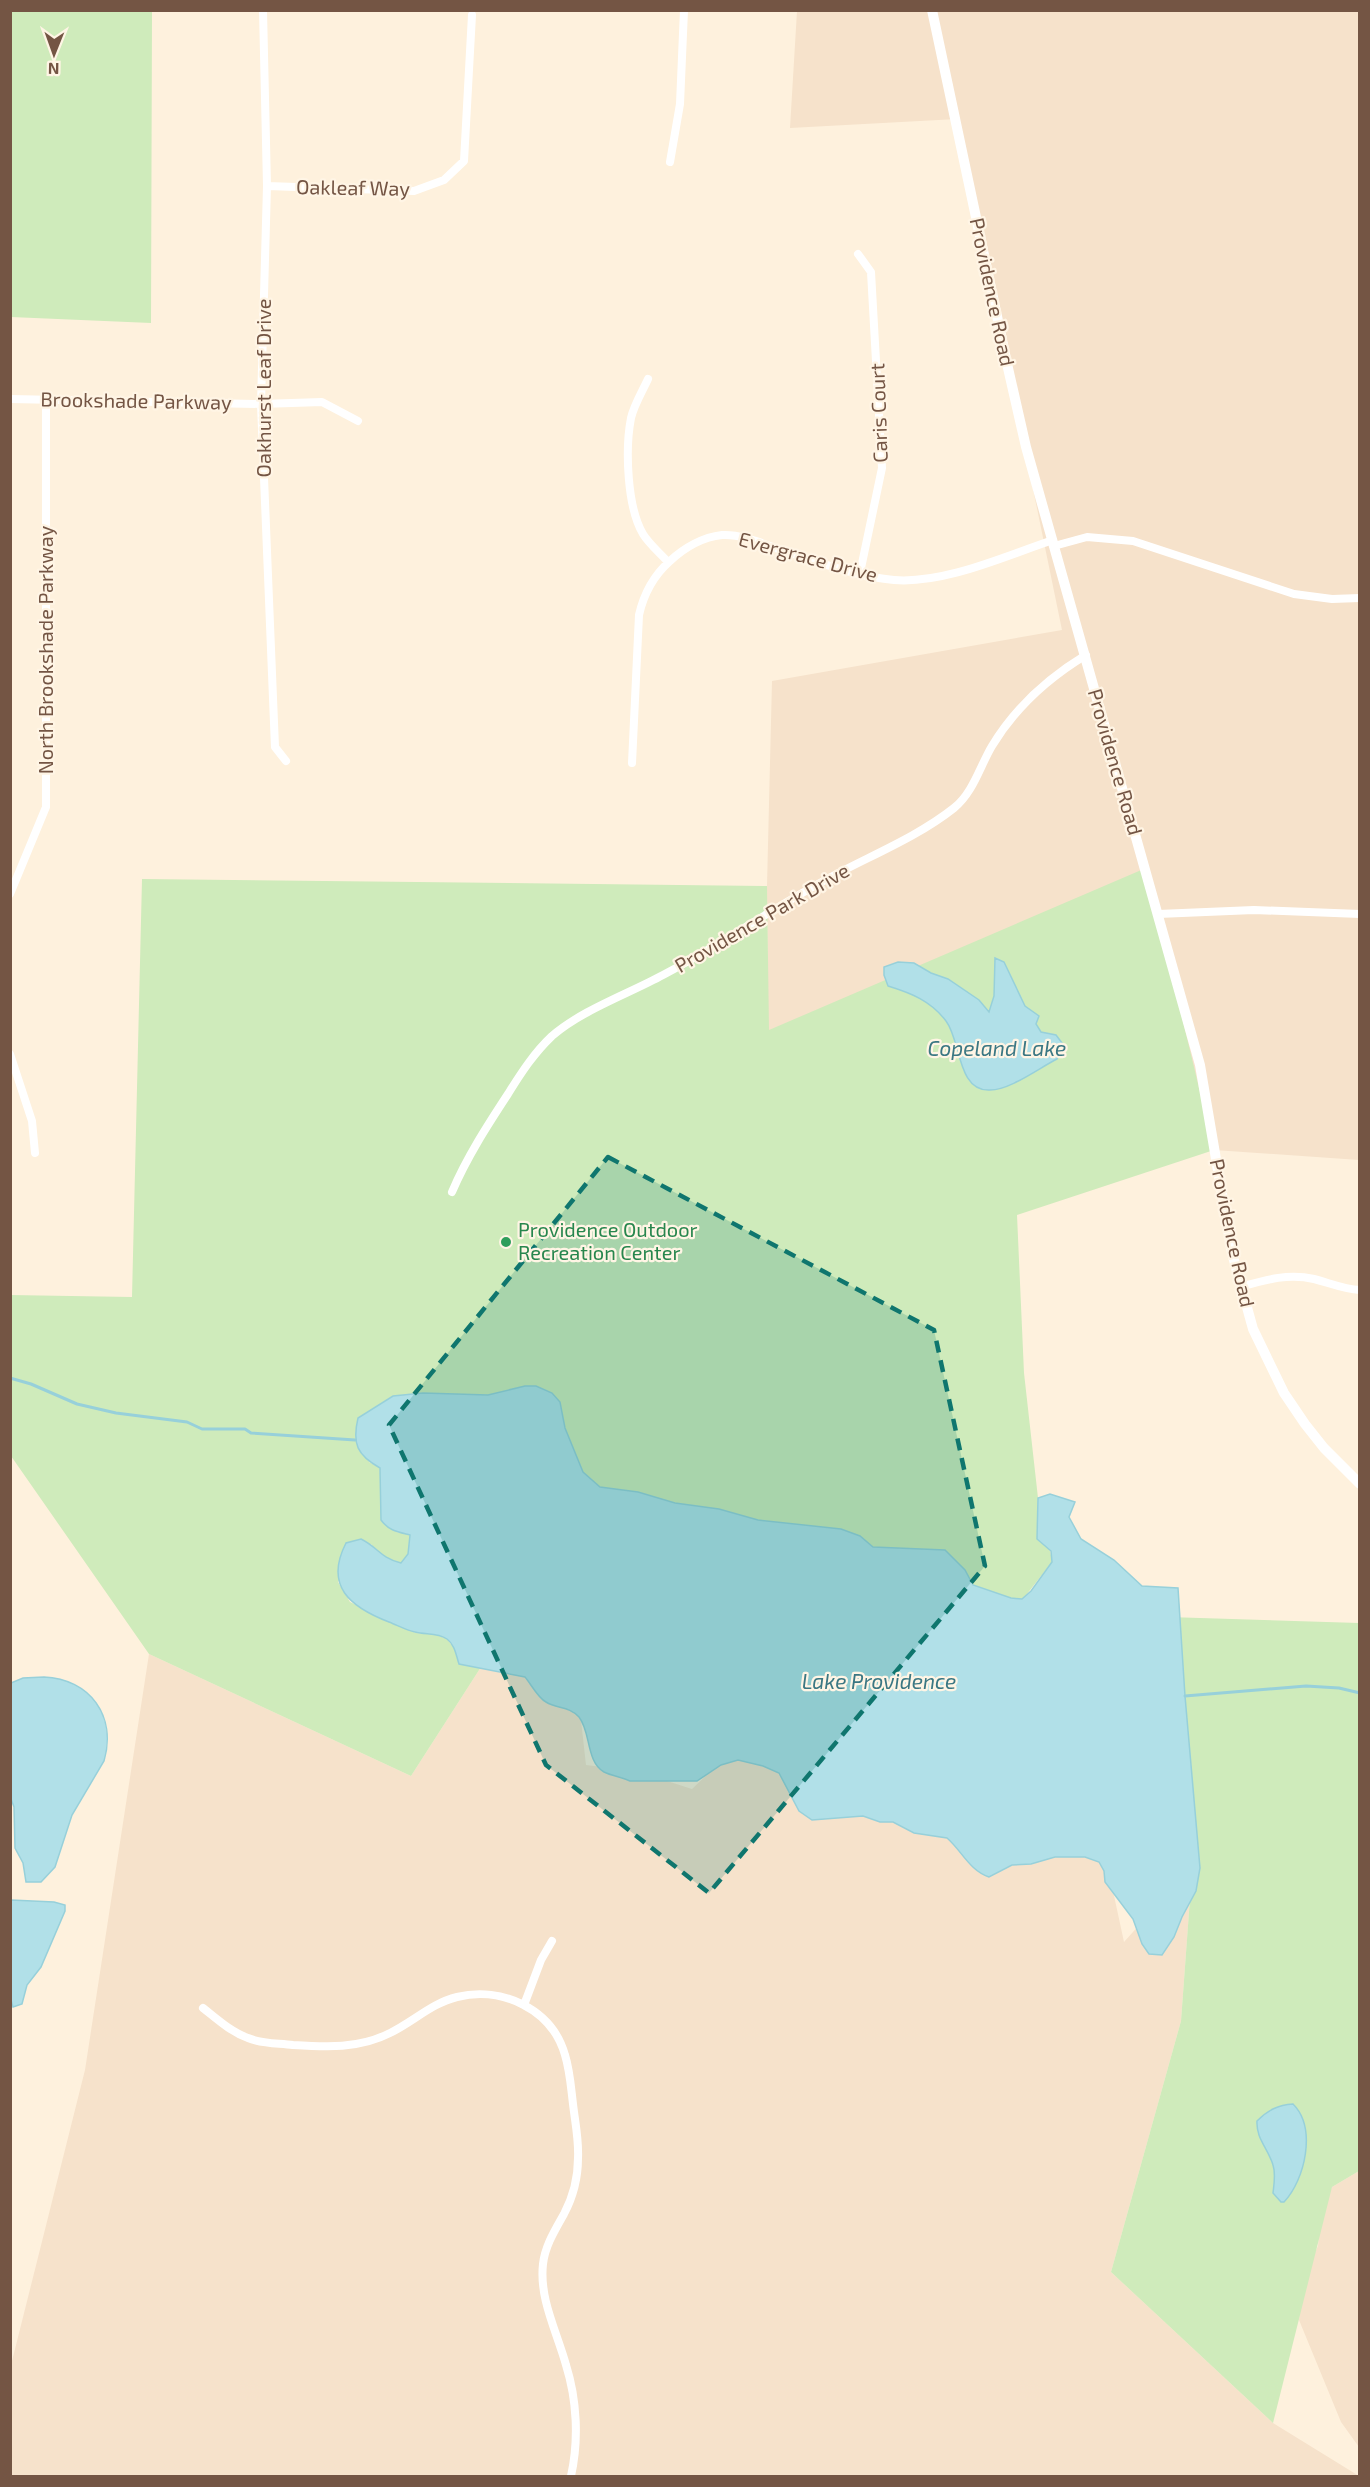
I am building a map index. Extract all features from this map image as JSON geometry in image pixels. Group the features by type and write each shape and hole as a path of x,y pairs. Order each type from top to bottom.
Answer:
{"street":[{"name":"Oakhurst Leaf Drive","path":"263,10 267,186 261,404 274,747 286,761"},
{"path":"670,162 680,104 684,10"},
{"name":"Providence Road","path":"932,10 1026,447 1086,655 1202,1077 1232,1253 1240,1287 1253,1329 1284,1393 1324,1448 1359,1484"},
{"name":"Oakleaf Way","path":"267,186 414,191 444,180 464,161 472,15"},
{"name":"Caris Court","path":"858,254 871,272 882,468 860,573"},
{"path":"648,379 632,417 630,475 632,502 644,536 668,562"},
{"name":"Brookshade Parkway","path":"10,399 261,404 322,402 358,421"},
{"name":"North Brookshade Parkway","path":"11,893 46,807 46,399"},
{"name":"Evergrace Drive","path":"632,764 639,615 643,599 657,572 681,550 702,540 723,535 745,538 860,573 894,580 932,578 1054,543 1087,537 1133,541 1294,594 1332,599 1359,598"},
{"name":"Providence Park Drive","path":"452,1192 464,1163 487,1125 531,1059 554,1034 578,1018 705,954 807,890 919,831 944,815 965,796 993,744 1030,698 1056,673 1086,655"},
{"path":"1158,914 1254,910 1359,914"},
{"path":"10,1054 32,1121 36,1153"},
{"path":"1240,1287 1280,1276 1296,1277 1347,1290 1359,1290"},
{"path":"524,2005 541,1960 552,1941"},
{"path":"203,2008 248,2039 328,2047 347,2046 376,2039 396,2030 438,2003 457,1997 494,1995 524,2005 541,2016 551,2027 565,2054 579,2156 575,2185 546,2248 542,2278 554,2332 567,2366 573,2396 576,2440 571,2476"}],"highlighted area":[{"path":"608,1157 934,1330 985,1566 709,1893 546,1765 389,1425"}],"shaded area":[{"path":"797,11 1359,11 1359,1160 1214,1150 1172,981 768,1031 767,886 772,681 1062,630 957,119 790,128"},
{"path":"149,1654 411,1776 481,1667 548,1680 581,1720 586,1765 636,1771 692,1789 738,1745 883,1804 1113,1858 1113,1891 1124,1942 1192,1871 1181,2021 1111,2272 1273,2423 1359,2476 11,2476 11,2365 85,2070"},
{"path":"1359,2171 1359,2447 1341,2422 1299,2320 1303,2277 1318,2246 1321,2211 1332,2187"}],"green space":[{"path":"11,10 152,11 151,323 11,317"},
{"path":"1146,868 1214,1150 1017,1215 1024,1373 1039,1514 1052,1562 1023,1599 1011,1598 972,1585 965,1570 944,1550 873,1547 860,1536 841,1529 758,1520 719,1509 675,1503 638,1492 600,1487 583,1472 565,1428 560,1402 525,1386 488,1395 423,1393 393,1396 369,1462 380,1468 381,1504 396,1532 410,1534 408,1554 401,1563 383,1558 371,1544 338,1582 350,1602 416,1633 434,1634 447,1639 454,1648 459,1664 481,1667 411,1776 149,1654 11,1456 10,1295 132,1297 142,879 767,886 769,1030"},
{"path":"1168,1617 1359,1623 1359,2171 1332,2187 1273,2423 1111,2272 1181,2021 1192,1871 1188,1726"}],"water":[{"name":"Copeland Lake","path":"995,958 1004,962 1025,1006 1039,1016 1036,1024 1041,1032 1056,1035 1062,1043 1057,1059 1015,1083 990,1090 979,1088 971,1083 961,1063 951,1030 940,1014 920,999 888,986 884,967 898,962 914,963 931,973 948,979 979,1000 989,1012 994,996"},
{"name":"Lake Providence","path":"525,1386 536,1386 552,1393 560,1402 565,1428 583,1472 600,1487 638,1492 675,1503 719,1509 758,1520 841,1529 860,1536 873,1547 945,1550 965,1570 973,1585 1011,1598 1022,1599 1031,1591 1052,1562 1051,1551 1037,1539 1038,1498 1050,1494 1075,1502 1069,1517 1081,1539 1114,1560 1142,1586 1178,1588 1200,1868 1196,1891 1174,1937 1162,1955 1149,1954 1142,1944 1133,1919 1105,1882 1104,1871 1099,1862 1085,1857 1055,1857 1031,1864 1012,1865 989,1877 976,1870 947,1838 914,1833 893,1822 880,1822 863,1816 812,1820 799,1811 779,1773 763,1766 738,1760 721,1765 697,1781 630,1781 610,1775 598,1767 594,1761 583,1723 579,1717 571,1711 543,1700 525,1677 459,1664 454,1647 447,1639 439,1635 405,1629 375,1616 352,1602 340,1583 338,1571 346,1543 361,1539 388,1558 401,1563 408,1554 410,1535 391,1529 381,1520 380,1468 366,1458 358,1448 356,1427 358,1418 393,1396 423,1393 488,1395"},
{"path":"23,1678 60,1679 87,1693 103,1715 107,1729 107,1745 104,1761 72,1815 55,1867 41,1882 26,1882 23,1863 15,1848 14,1807 11,1799 11,1683"},
{"path":"11,1900 54,1902 65,1905 65,1911 41,1967 27,1985 22,2004 13,2007 11,2000"},
{"path":"1293,2104 1305,2126 1305,2154 1298,2181 1284,2202 1281,2202 1273,2193 1274,2168 1258,2133 1257,2121 1274,2109"}],"waterway":[{"path":"10,1378 31,1384 77,1404 116,1413 187,1422 202,1429 245,1429 251,1433 355,1440"},
{"path":"1185,1696 1306,1686 1339,1688 1360,1693"}],"place":[{"name":"Providence Outdoor Recreation Center","path":"506,1242"}]}
